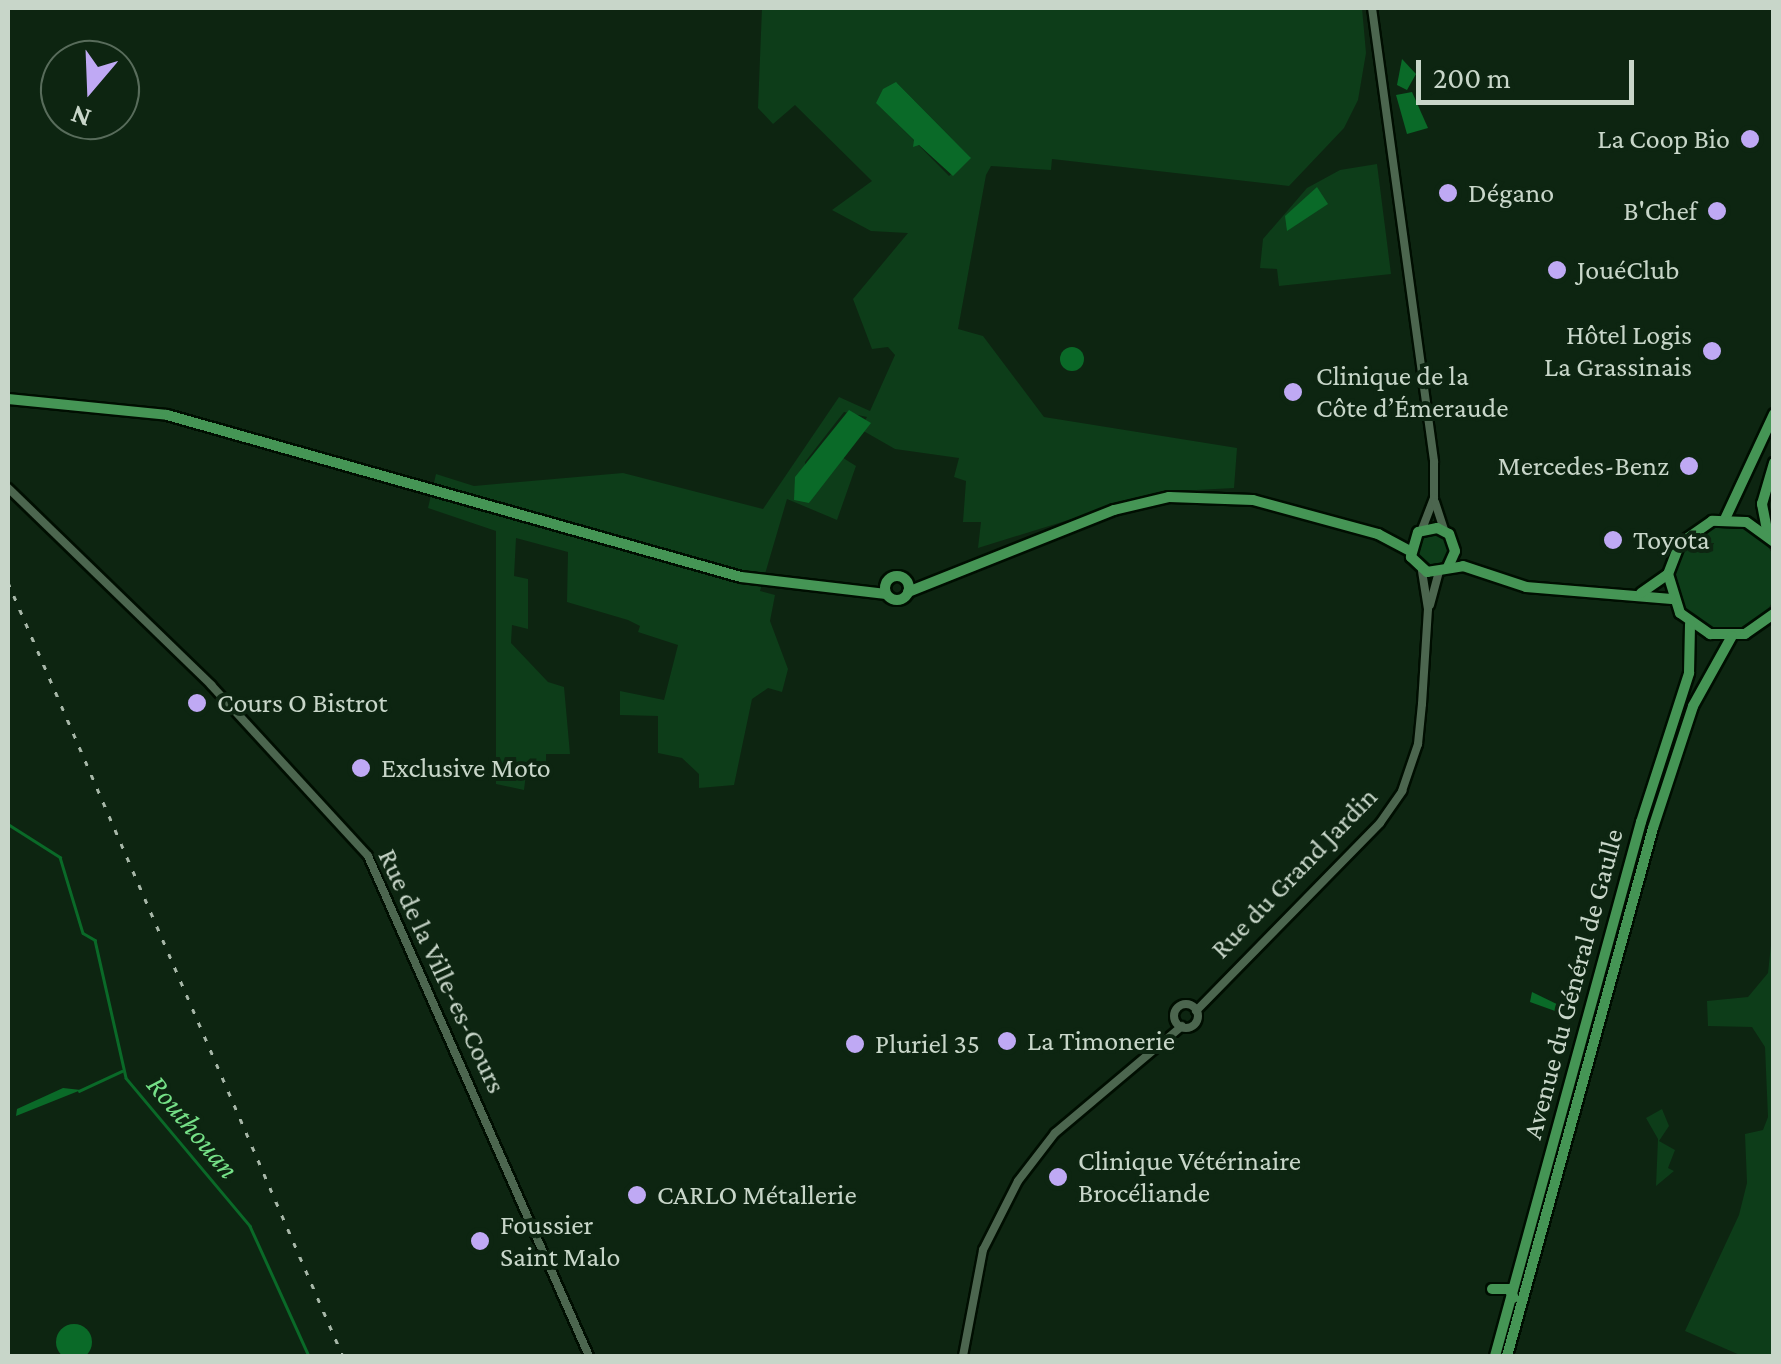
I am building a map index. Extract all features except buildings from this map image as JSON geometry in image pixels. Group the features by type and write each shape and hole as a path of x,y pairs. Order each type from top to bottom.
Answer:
{"main road":[{"path":"8,399 167,415 742,577 862,591 886,588 903,578 934,580"},
{"path":"1640,593 1668,574 1685,537 1725,519 1774,414"},
{"path":"1771,539 1762,504 1774,462"},
{"path":"886,588 899,600 934,580 1128,506 1169,497 1254,500 1382,534 1410,550 1422,570 1463,566 1518,586 1640,593 1672,599"},
{"path":"1725,519 1771,539"},
{"path":"1382,534 1444,530 1463,566"},
{"path":"1410,550 1420,531"},
{"path":"1444,569 1456,551"},
{"path":"1668,574 1672,599 1690,624 1732,636 1771,618"},
{"path":"903,578 908,592"},
{"name":"Avenue du Général de Gaulle","path":"1495,1356 1626,875 1690,673 1690,624"},
{"name":"Avenue du Général de Gaulle","path":"1507,1356 1653,828 1693,706 1732,636"},
{"path":"1511,1298 1518,1314"}],"street":[{"path":"1372,8 1434,498 1444,530"},
{"name":"Rue de la Ville-es-Cours","path":"8,488 211,685 368,856 588,1356"},
{"path":"1420,531 1434,498"},
{"name":"Rue du Grand Jardin","path":"1428,609 1444,569"},
{"name":"Rue du Grand Jardin","path":"1182,1026 1195,1022 1196,1011 1212,990 1380,823 1402,791 1418,744 1428,609 1422,570"},
{"name":"Rue du Grand Jardin","path":"1184,1004 1212,990"},
{"path":"1154,1045 1184,1004 1196,1011"},
{"path":"963,1356 974,1280 1007,1197 1056,1132 1154,1045 1182,1026 1174,1018"}],"shaded area":[{"path":"762,8 1362,8 1366,53 1358,100 1344,128 1289,186 1052,159 1051,170 991,166 986,175 958,329 983,336 1044,417 1237,448 1234,488 1159,492 978,548 981,522 963,522 966,481 954,477 959,458 895,449 860,429 867,417 844,412 805,462 809,503 840,456 856,466 837,520 787,499 760,591 775,595 770,621 788,669 782,692 768,688 752,699 734,785 699,788 699,774 682,758 658,753 658,716 620,715 620,691 664,700 678,645 638,632 640,626 628,620 567,602 568,552 516,538 514,576 528,579 528,629 512,625 511,643 548,682 564,687 570,754 546,754 546,772 526,774 524,790 496,784 496,531 428,508 436,474 474,486 623,473 763,509 839,397 870,411 895,355 888,347 872,349 853,299 908,233 871,231 832,210 872,181 795,105 773,124 758,108","holes":["897,83 970,157 949,176 877,103"]},
{"path":"1402,59 1416,74 1407,90 1397,85"},
{"path":"896,82 971,158 953,176 919,145 913,147 914,140 876,103 883,89"},
{"path":"1412,92 1428,128 1407,134 1396,95"},
{"path":"1377,164 1391,274 1279,286 1277,269 1260,268 1263,239 1307,188 1340,170"},
{"path":"1317,187 1328,204 1287,231 1285,216"},
{"path":"1072,347 1081,350 1081,368 1072,371 1063,368 1060,359 1063,350"},
{"path":"849,410 871,423 809,503 794,500 795,477"},
{"path":"1725,525 1745,529 1762,541 1774,558 1778,578 1774,598 1762,615 1745,627 1725,631 1705,627 1688,615 1676,598 1672,578 1676,558 1688,541 1705,529"},
{"path":"1433,532 1446,537 1451,550 1446,563 1433,568 1420,563 1415,550 1420,537"},
{"path":"1773,926 1773,1356 1742,1356 1685,1331 1739,1215 1747,1183 1745,1134 1763,1130 1768,1117 1765,1047 1752,1027 1708,1026 1707,1001 1748,997 1768,973"},
{"path":"1532,992 1569,1010 1569,1016 1530,1002"},
{"path":"63,1088 81,1090 16,1116 17,1109"},
{"path":"1662,1109 1669,1126 1659,1141 1675,1150 1668,1168 1674,1171 1656,1186 1658,1139 1646,1118"},
{"path":"74,1324 86,1330 92,1342 86,1354 74,1360 62,1354 56,1342 62,1330"}],"waterway":[{"name":"Routhouan","path":"8,824 60,857 83,933 95,940 126,1078 250,1226 309,1356"},
{"path":"79,1091 122,1071"}],"railway":[{"path":"8,582 343,1356"}],"place":[{"name":"La Coop Bio","path":"1750,139"},
{"name":"Dégano","path":"1448,193"},
{"name":"B'Chef","path":"1717,211"},
{"name":"JouéClub","path":"1557,270"},
{"name":"Hôtel Logis La Grassinais","path":"1712,351"},
{"name":"Clinique de la Côte d’Émeraude","path":"1293,392"},
{"name":"Mercedes-Benz","path":"1689,466"},
{"name":"Toyota","path":"1613,540"},
{"name":"Cours O Bistrot","path":"197,703"},
{"name":"Exclusive Moto","path":"361,768"},
{"name":"La Timonerie","path":"1007,1041"},
{"name":"Pluriel 35","path":"855,1044"},
{"name":"Clinique Vétérinaire Brocéliande","path":"1058,1177"},
{"name":"CARLO Métallerie","path":"637,1195"},
{"name":"Foussier Saint Malo","path":"480,1241"}]}
